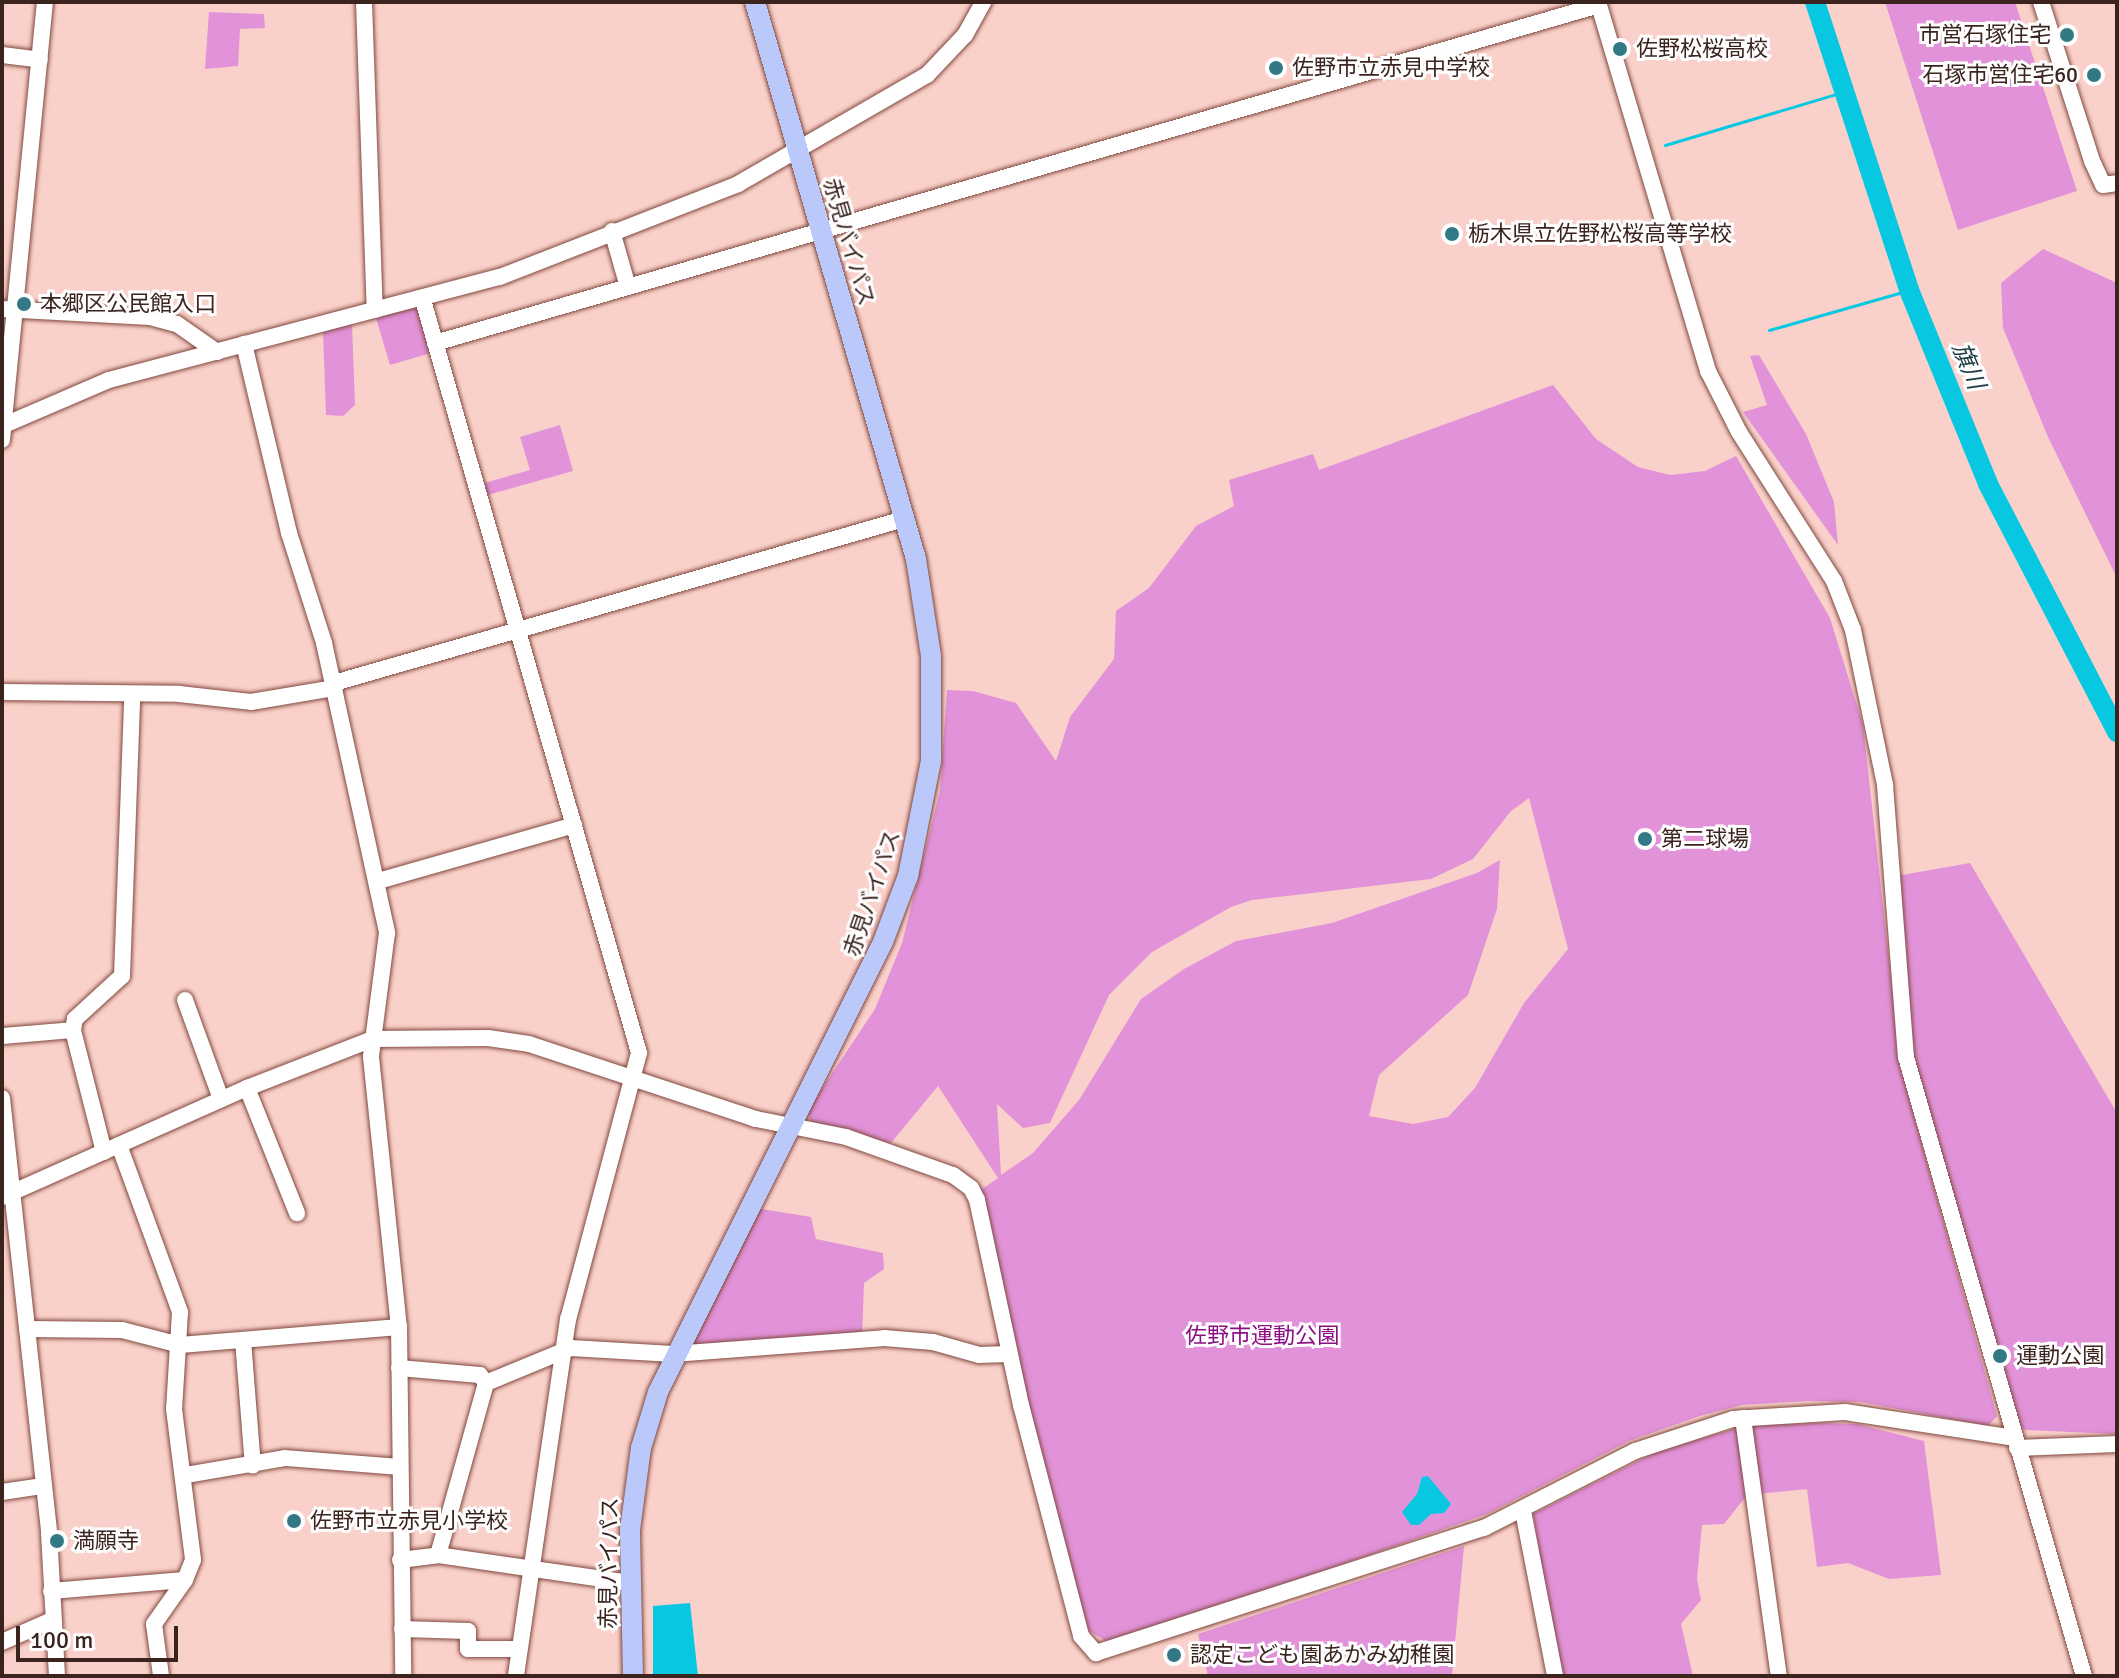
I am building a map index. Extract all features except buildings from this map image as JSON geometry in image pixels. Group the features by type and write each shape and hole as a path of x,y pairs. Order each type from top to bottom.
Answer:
{"main road":[{"name":"赤見バイパス","path":"633,1676 629,1583 639,1462 673,1354 883,942 908,876 923,810 933,725 931,656 923,590 755,2"}],"street":[{"path":"45,2 10,309 3,430 109,380 423,300 549,259 612,231 738,184 798,153 927,75 965,35 983,2"},
{"path":"364,2 375,310"},
{"path":"2041,2 2092,161 2103,185 2117,183"},
{"path":"435,343 1599,4 1708,371 1739,432 1834,581 1853,630 1885,785 1906,1057 2084,1676"},
{"path":"2,55 40,60"},
{"path":"612,231 628,287"},
{"path":"423,300 639,1053 578,1271 563,1352 516,1676"},
{"path":"10,309 163,319 198,335 217,352"},
{"path":"244,344 289,533 334,686 387,933 373,1039 372,1082 399,1327 403,1676"},
{"path":"2,692 132,697 179,694 251,702 334,686 904,519"},
{"path":"132,697 122,976 75,1019 73,1030 112,1148 174,1286 180,1345 174,1409 186,1475 193,1560 185,1580 154,1624 161,1676"},
{"path":"378,881 574,825"},
{"path":"185,1000 221,1099"},
{"path":"2,1036 73,1030"},
{"path":"8,1195 221,1099 373,1039 488,1038 582,1058 756,1119 898,1153 971,1188 1009,1354 1081,1636 1096,1653 1354,1572 1523,1511 1656,1442 1743,1418 1845,1412 2016,1443 2117,1444"},
{"path":"247,1088 297,1213"},
{"path":"2,1098 8,1195 27,1329 57,1676"},
{"path":"27,1329 122,1330 180,1345 399,1327"},
{"path":"486,1383 563,1352 673,1354 884,1338 933,1342 979,1355 1009,1354"},
{"path":"243,1340 253,1466"},
{"path":"399,1368 480,1375 486,1383"},
{"path":"438,1555 486,1383"},
{"path":"1743,1418 1779,1676"},
{"path":"186,1475 253,1466 285,1458 399,1467"},
{"path":"2,1492 42,1486"},
{"path":"1523,1511 1555,1676"},
{"path":"400,1560 438,1555 629,1583"},
{"path":"51,1591 185,1580"},
{"path":"2,1642 52,1620"},
{"path":"402,1629 468,1631 468,1649 519,1649"}],"green space":[{"path":"1885,2 2015,2 2077,191 1958,230"},
{"path":"209,12 264,14 265,28 240,29 238,66 205,69"},
{"path":"2043,249 2117,283 2117,578 2048,437 2003,328 2001,283"},
{"path":"417,306 431,353 390,365 376,318"},
{"path":"352,324 355,405 343,416 326,415 323,331"},
{"path":"1759,355 1806,434 1834,502 1838,545 1743,412 1767,405 1750,356"},
{"name":"佐野市運動公園","path":"1553,385 1596,439 1638,467 1670,475 1705,471 1736,456 1830,618 1863,725 1901,1069 1997,1416 1988,1426 1861,1402 1742,1405 1629,1441 1487,1514 1119,1642 1106,1641 1089,1631 1083,1617 1028,1407 979,1191 998,1178 938,1086 891,1143 811,1122 807,1111 875,1009 902,943 940,791 947,690 973,691 1016,703 1056,761 1070,717 1114,659 1116,611 1149,588 1196,526 1234,506 1229,480 1313,454 1319,470","holes":["1529,798 1568,949 1524,1003 1475,1088 1448,1117 1413,1124 1369,1116 1379,1075 1468,995 1497,909 1500,860 1477,873 1332,923 1236,941 1184,969 1141,999 1079,1100 1033,1153 1001,1175 997,1104 1023,1128 1050,1123 1109,995 1152,952 1231,907 1252,900 1431,879 1473,859 1511,811"]},
{"path":"560,425 573,471 484,496 481,484 530,470 520,437"},
{"path":"1970,863 2117,1113 2117,1434 2025,1430 2017,1424 1910,1044 1896,876"},
{"path":"756,1208 811,1217 816,1239 883,1253 884,1269 864,1283 862,1337 690,1351"},
{"path":"1857,1424 1924,1441 1941,1575 1889,1579 1848,1563 1817,1567 1807,1489 1747,1495 1724,1524 1702,1525 1697,1579 1701,1600 1681,1624 1693,1676 1560,1676 1533,1514 1660,1450 1735,1429 1740,1438 1751,1436 1753,1425"},
{"path":"1464,1546 1452,1676 1208,1676 1198,1634"}],"water":[{"path":"1428,1476 1451,1504 1444,1513 1431,1514 1419,1525 1411,1525 1402,1512 1417,1494 1422,1477"},
{"path":"690,1603 698,1676 653,1676 653,1606"}],"waterway":[{"name":"旗川","path":"1815,2 1909,290 1988,484 2117,732"},
{"path":"1665,145 1843,92"},
{"path":"1769,330 1909,290"}],"place":[{"name":"市営石塚住宅","path":"2067,35"},
{"name":"佐野松桜高校","path":"1620,49"},
{"name":"佐野市立赤見中学校","path":"1276,68"},
{"name":"石塚市営住宅60","path":"2094,75"},
{"name":"栃木県立佐野松桜高等学校","path":"1452,234"},
{"name":"本郷区公民館入口","path":"24,304"},
{"name":"第二球場","path":"1645,839"},
{"name":"運動公園","path":"2000,1356"},
{"name":"佐野市立赤見小学校","path":"294,1521"},
{"name":"満願寺","path":"57,1541"},
{"name":"認定こども園あかみ幼稚園","path":"1174,1655"}]}
